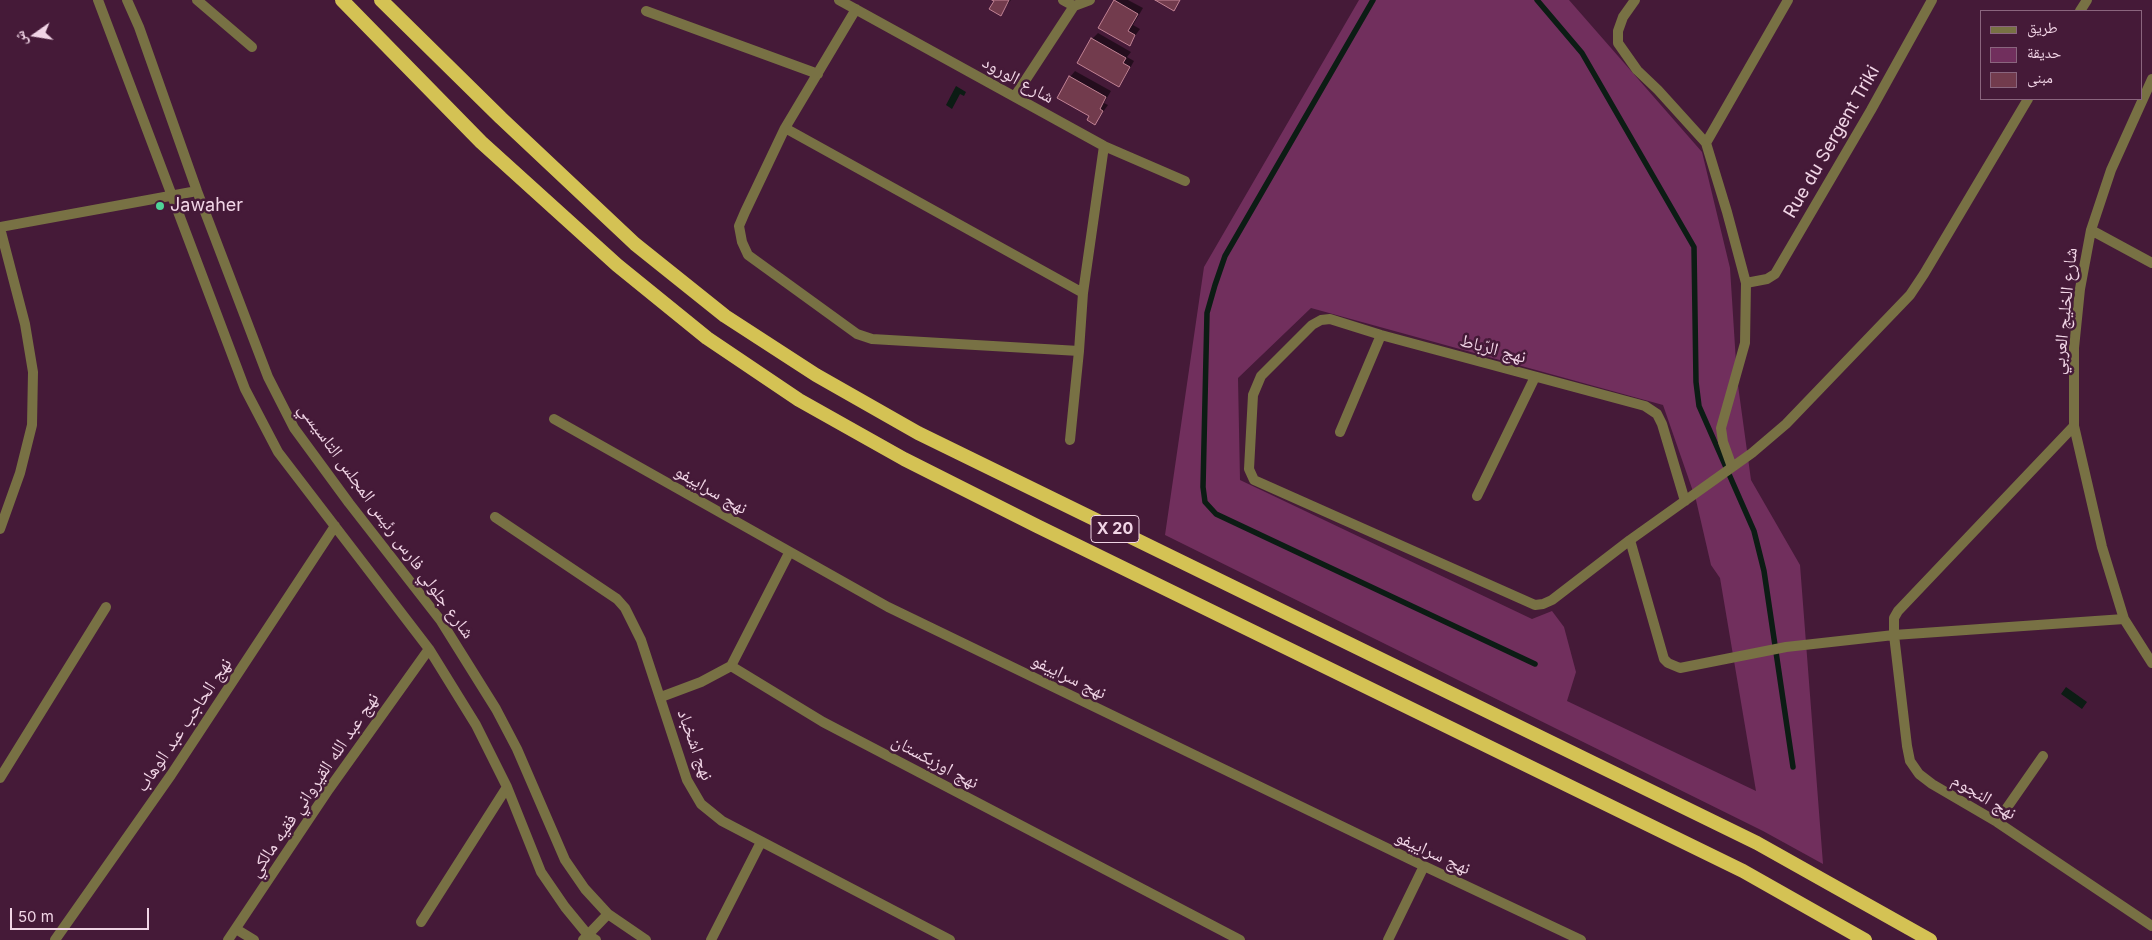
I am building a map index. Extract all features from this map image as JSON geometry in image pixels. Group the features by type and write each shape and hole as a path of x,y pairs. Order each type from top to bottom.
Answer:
{"highway":[{"name":"X 20","path":"342,0 481,142 617,265 707,338 799,400 904,460 1036,526 1743,871 1865,940"},
{"name":"X 20","path":"381,0 501,118 635,244 725,316 816,375 918,433 1757,843 1930,940"}],"street":[{"path":"98,0 171,197 245,388 278,452 429,649 476,725 507,787 541,872 565,907 589,938 608,914"},
{"name":"شارع جلولي فارس رئيس المجلس التاسيسي","path":"127,0 142,35 197,191 268,377 294,428 349,503 441,621 496,709 513,741 535,787 565,860 585,889 608,914 646,940"},
{"path":"197,0 252,47"},
{"name":"شارع الورود","path":"839,0 1104,146 1185,181"},
{"path":"1063,0 1074,6"},
{"path":"1015,96 1074,6 1090,0"},
{"path":"1635,0 1623,17 1618,31 1618,43 1637,70 1658,90 1706,143 1746,283 1745,343 1721,428 1723,442 1732,467"},
{"path":"1706,143 1788,0"},
{"name":"Rue du Sergent Triki","path":"1746,283 1767,279 1774,274 1871,110 1932,0"},
{"path":"856,9 785,128 739,226 742,242 748,255 857,334 872,339 1079,351"},
{"path":"646,11 818,74"},
{"name":"شارع الخليج العربي","path":"2152,79 2111,170 2091,230 2080,289 2074,348 2074,426 2102,547 2124,619 2152,663"},
{"path":"2027,100 1910,295 1786,424 1752,453 1630,540 1664,658 1672,666 1680,668 1786,646 1894,635 2124,619"},
{"path":"785,128 1083,293"},
{"path":"1070,440 1083,293 1104,146"},
{"path":"0,529 20,473 32,425 33,372 25,324 0,228 197,191"},
{"path":"2091,230 2152,263"},
{"name":"نهج الرّباط","path":"1630,540 1552,600 1535,605 1254,480 1249,469 1253,396 1256,385 1261,376 1312,325 1321,320 1330,319 1381,335 1645,406 1657,414 1662,424 1685,501"},
{"path":"1340,432 1381,335"},
{"path":"1477,496 1535,377"},
{"name":"نهج سراييفو","path":"554,419 789,553 888,607 1581,940"},
{"name":"نهج النجوم","path":"2074,426 1903,604 1894,618 1894,635 1907,746 1910,761 1919,774 1932,784 1997,822 2152,926"},
{"name":"نهج اشخباد","path":"495,517 617,599 625,608 641,640 687,780 701,804 722,820 761,842 950,940"},
{"name":"نهج الحاجب عبد الوهاب","path":"55,940 171,775 335,526"},
{"path":"661,697 701,682 731,666 789,553"},
{"path":"0,778 106,607"},
{"name":"نهج عبد الله القيرواني فقيه مالكي","path":"228,940 329,789 429,649"},
{"name":"نهج اوزبكستان","path":"731,666 823,722 1240,940"},
{"path":"1997,822 2043,756"},
{"path":"421,922 507,787"},
{"path":"711,940 761,842"},
{"path":"1388,940 1424,866"},
{"path":"236,928 254,940"}],"green space":[{"path":"1359,0 1569,0 1702,152 1730,268 1737,378 1751,480 1800,565 1823,864 1763,831 1165,535 1204,267","holes":["1311,308 1663,405 1696,500 1711,565 1720,578 1756,791 1567,701 1576,672 1564,627 1552,611 1532,619 1240,480 1238,378"]}],"shaded area":[{"path":"956,86 966,92 964,96 960,94 952,109 946,105"},
{"path":"2066,687 2087,702 2082,709 2061,694"}],"building":[{"path":"992,0 1009,0 1001,16 989,9 994,1"},
{"path":"1114,0 1138,14 1128,31 1135,35 1130,46 1098,28"},
{"path":"1155,0 1180,0 1174,11"},
{"path":"1091,38 1126,58 1123,63 1130,67 1119,87 1077,63"},
{"path":"1069,76 1106,97 1100,109 1103,111 1095,125 1087,120 1089,116 1057,98"}],"waterway":[{"path":"1373,0 1225,256 1215,285 1207,313 1203,487 1205,502 1216,514 1535,664"},
{"path":"1537,0 1582,53 1694,247 1696,382 1699,406 1754,531 1764,571 1793,767"}],"place":[{"name":"Jawaher","path":"160,206"}]}
